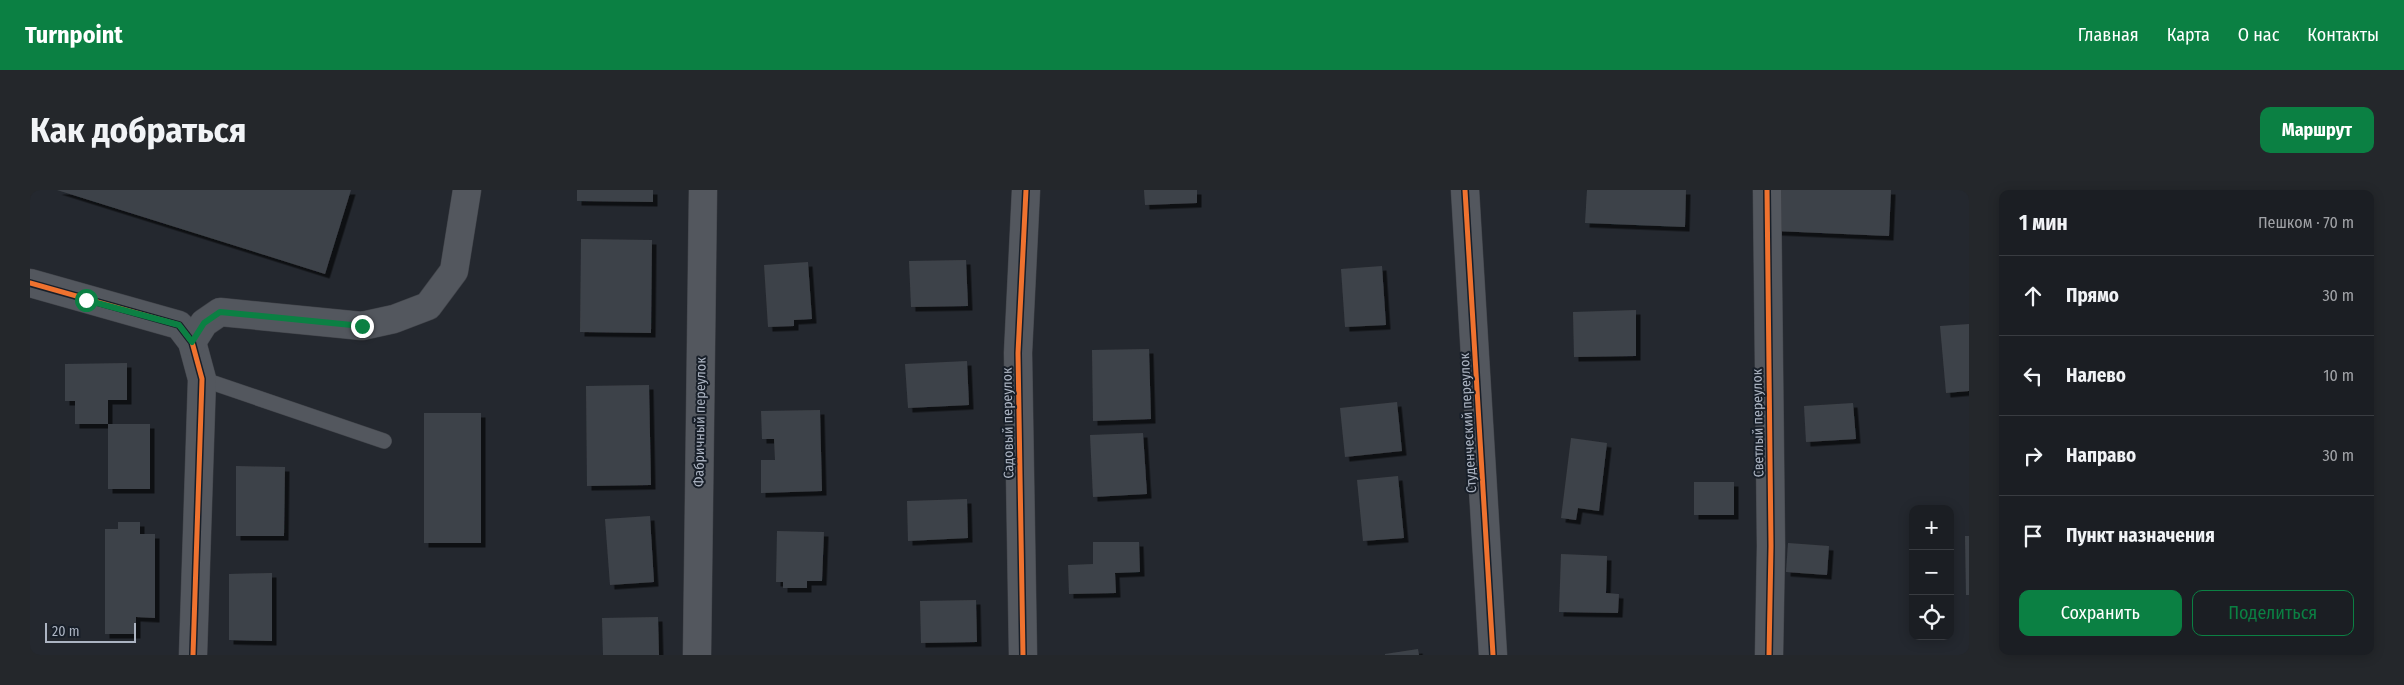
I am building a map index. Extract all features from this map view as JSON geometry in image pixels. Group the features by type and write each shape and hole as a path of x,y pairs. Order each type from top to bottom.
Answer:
{"street":[{"path":"192,342 204,323 220,312 362,326 394,319 428,306 454,271 467,190"},
{"name":"Фабричный переулок","path":"696,655 703,190"},
{"name":"Садовый переулок","path":"1023,655 1018,353 1026,190"},
{"name":"Студенческий переулок","path":"1465,190 1493,655"},
{"name":"Светлый переулок","path":"1767,190 1771,546 1769,655"},
{"path":"30,262 86,300"},
{"path":"30,283 179,325 192,342 202,379 193,655"}],"lane":[{"path":"202,379 384,441"}],"building":[{"path":"57,190 351,190 325,274"},
{"path":"577,190 653,190 653,202 577,201"},
{"path":"1144,190 1197,190 1197,203 1145,205"},
{"path":"1587,190 1686,190 1685,227 1585,223"},
{"path":"1776,190 1891,190 1889,236 1775,231"},
{"path":"581,239 652,240 651,333 580,332"},
{"path":"966,260 968,306 911,307 909,261"},
{"path":"808,262 812,319 794,320 794,326 768,327 764,265"},
{"path":"1382,266 1386,325 1345,327 1341,269"},
{"path":"1636,310 1636,356 1574,357 1573,312"},
{"path":"1969,324 1969,391 1946,393 1940,326"},
{"path":"1149,349 1151,419 1093,421 1092,350"},
{"path":"967,361 969,405 908,408 905,364"},
{"path":"127,363 127,400 108,400 108,424 75,424 75,401 65,401 65,364"},
{"path":"649,385 651,485 587,486 586,386"},
{"path":"1397,402 1402,451 1345,457 1340,408"},
{"path":"1853,403 1856,439 1806,442 1804,406"},
{"path":"820,410 822,491 761,493 761,460 775,460 774,439 762,439 761,411"},
{"path":"424,413 481,413 481,543 424,543"},
{"path":"108,424 150,424 150,489 108,489"},
{"path":"1143,433 1147,494 1093,497 1090,435"},
{"path":"1571,438 1607,443 1599,511 1578,508 1576,520 1561,518"},
{"path":"236,466 285,467 284,536 236,536"},
{"path":"1398,476 1404,538 1363,541 1357,480"},
{"path":"1694,482 1734,482 1734,515 1694,515"},
{"path":"967,499 968,538 908,541 907,501"},
{"path":"650,516 654,582 610,585 605,519"},
{"path":"118,522 140,522 140,534 155,534 155,618 136,617 136,634 105,634 105,529 118,529"},
{"path":"777,531 824,532 822,581 807,581 807,588 783,588 783,582 776,582"},
{"path":"1965,536 1969,536 1969,595 1966,595"},
{"path":"1093,542 1139,542 1140,572 1115,573 1116,593 1069,594 1068,565 1093,564"},
{"path":"1788,543 1829,546 1827,575 1786,572"},
{"path":"1561,554 1607,556 1606,593 1619,594 1618,613 1559,612"},
{"path":"272,573 272,641 229,640 229,574"},
{"path":"976,600 977,642 921,643 920,601"},
{"path":"658,617 659,655 603,655 602,618"},
{"path":"1418,649 1419,655 1385,655 1385,654"}],"cycle path":[{"path":"1023,655 1018,353 1026,190"},
{"path":"1465,190 1493,655"},
{"path":"1767,190 1771,546 1769,655"},
{"path":"30,283 179,325 192,342 202,379 193,655"}],"route":[{"path":"86,300 179,325 192,342 204,323 220,312 362,326"}]}
